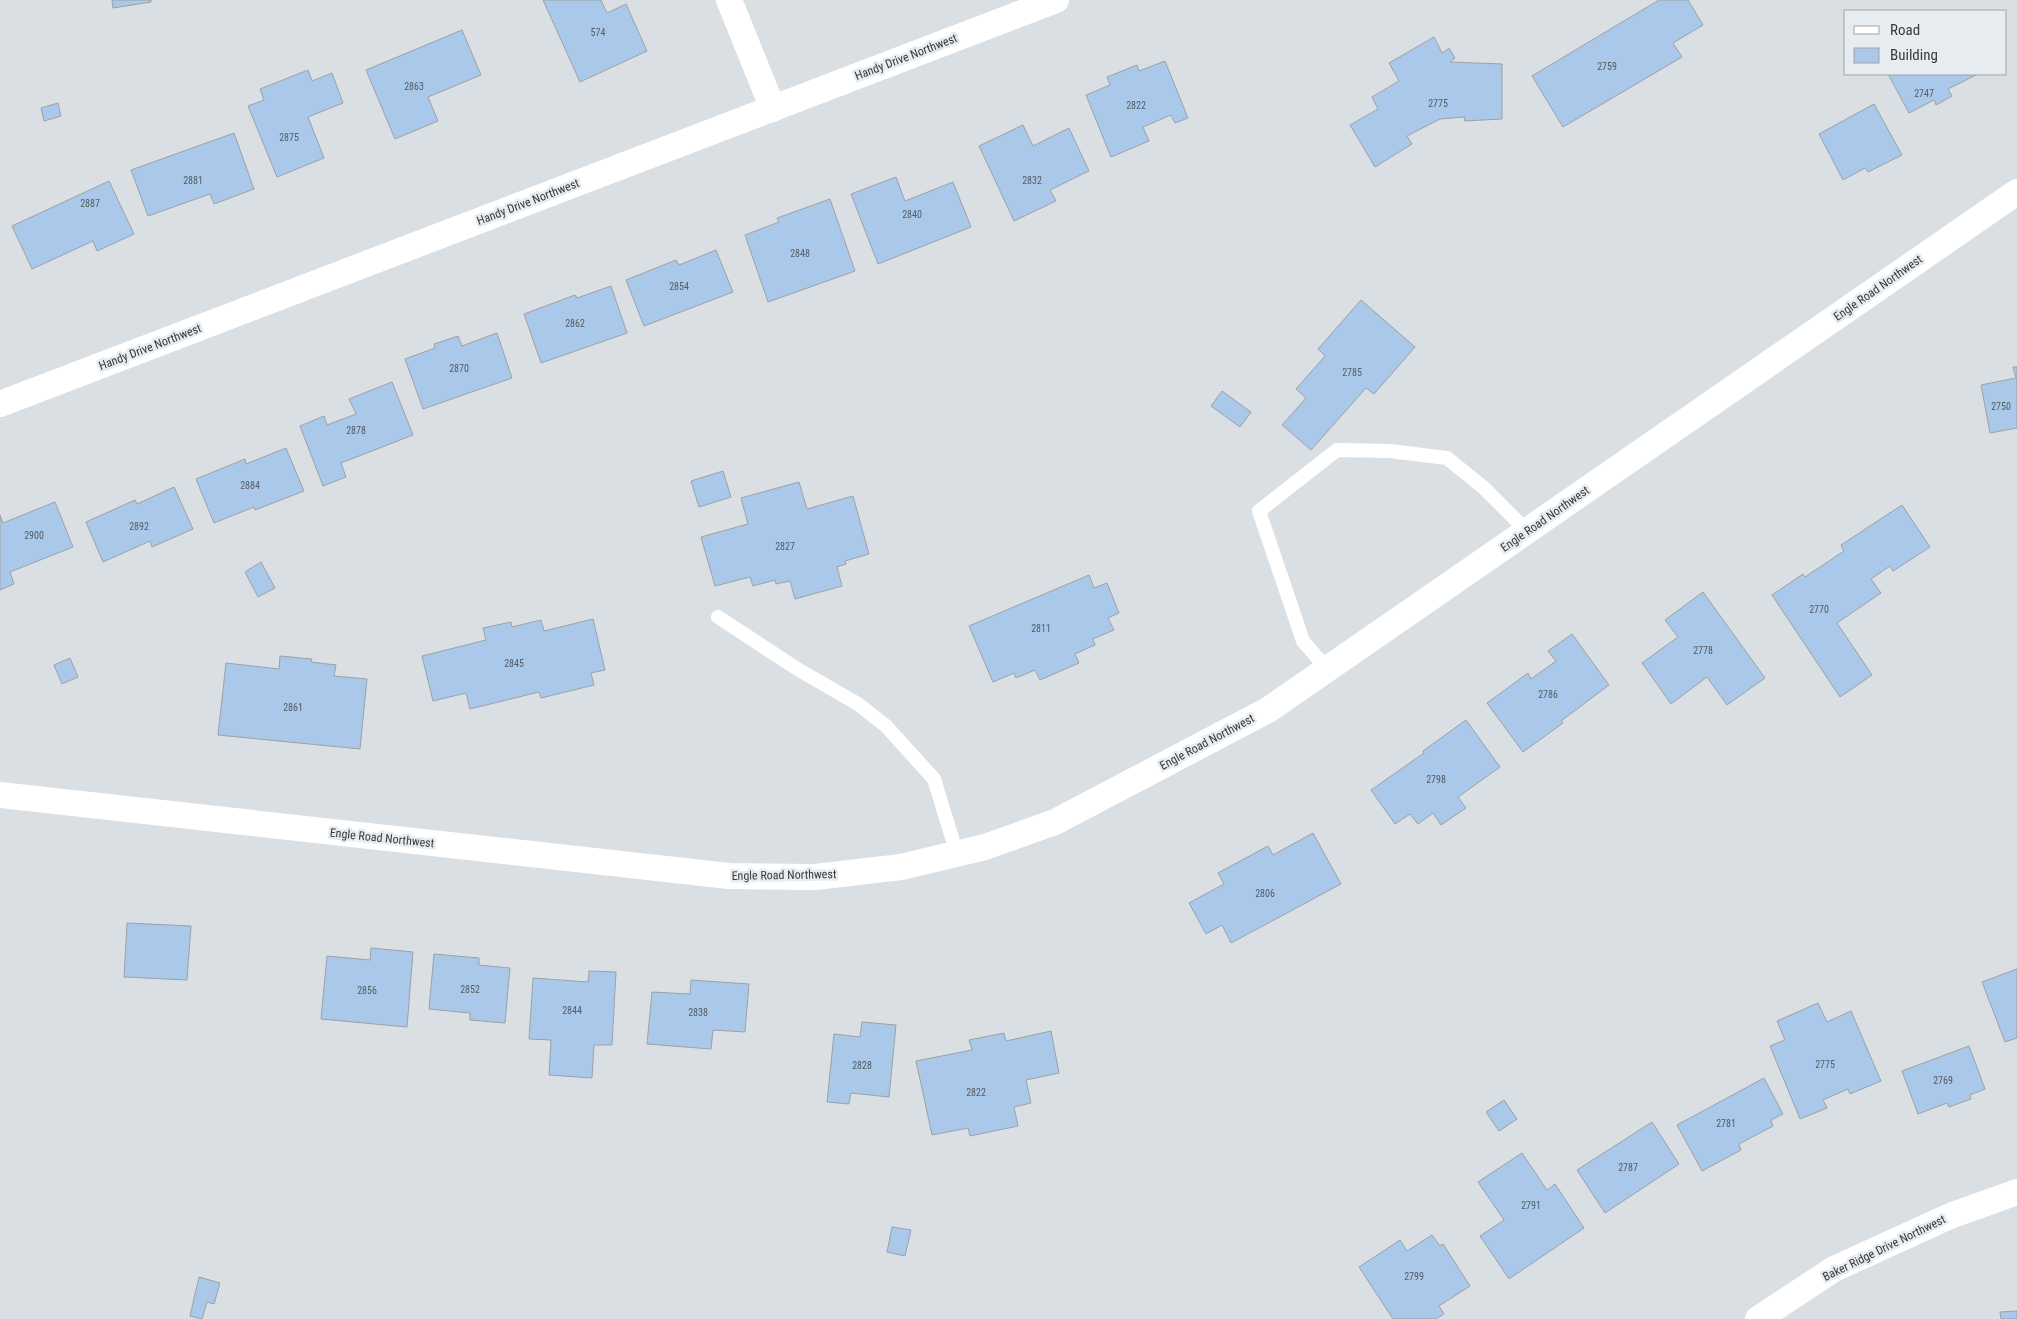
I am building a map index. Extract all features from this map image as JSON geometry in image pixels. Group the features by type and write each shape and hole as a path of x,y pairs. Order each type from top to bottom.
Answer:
{"street":[{"path":"729,0 773,109"},
{"name":"Handy Drive Northwest","path":"0,404 1056,0"},
{"name":"Engle Road Northwest","path":"0,795 729,876 815,877 901,867 986,847 1056,822 1268,710 2017,192"},
{"name":"Baker Ridge Drive Northwest","path":"1758,1319 1834,1269 1950,1216 2017,1192"}],"lane":[{"path":"1327,669 1303,641 1259,511 1337,450 1390,451 1447,458 1484,488 1527,531"},
{"path":"718,617 799,670 858,704 886,726 934,779 957,854"}],"building":[{"path":"112,0 151,0 151,2 113,8"},
{"path":"543,0 601,0 607,13 626,4 647,51 580,82"},
{"path":"1659,0 1688,0 1703,25 1673,43 1682,57 1563,127 1532,76"},
{"path":"462,30 481,75 428,97 438,121 395,139 366,70"},
{"path":"1434,37 1442,53 1449,48 1455,58 1450,62 1502,64 1502,119 1464,121 1465,117 1440,119 1407,136 1412,144 1375,167 1350,125 1378,109 1372,97 1399,81 1389,63"},
{"path":"1165,61 1188,118 1175,123 1171,115 1143,127 1149,141 1111,157 1086,95 1110,85 1107,77 1137,65 1139,71"},
{"path":"308,70 312,81 332,73 343,103 308,117 324,158 277,177 248,106 264,100 260,89"},
{"path":"1889,75 1976,75 1948,89 1952,96 1936,105 1934,100 1909,113"},
{"path":"58,103 61,116 44,121 41,108"},
{"path":"1874,104 1902,155 1868,172 1865,168 1843,180 1819,134"},
{"path":"1023,125 1033,146 1069,128 1089,171 1050,190 1056,201 1014,221 979,146"},
{"path":"234,133 254,189 214,204 210,194 148,216 131,170"},
{"path":"896,177 905,201 953,182 971,227 878,264 851,194"},
{"path":"109,181 134,234 97,251 93,241 32,269 12,226"},
{"path":"830,199 855,271 768,302 745,235 779,222 777,218"},
{"path":"716,250 733,292 644,326 626,280 676,260 679,265"},
{"path":"611,286 627,333 541,363 524,314 575,295 577,298"},
{"path":"1361,300 1415,347 1374,394 1366,388 1311,450 1282,425 1306,398 1296,389 1325,356 1318,349"},
{"path":"497,333 512,378 423,409 405,359 435,348 434,344 458,336 462,346"},
{"path":"2013,367 2017,367 2017,428 1990,433 1981,385 2016,378"},
{"path":"392,382 413,435 341,463 346,477 323,486 300,426 324,416 327,425 356,414 349,399"},
{"path":"1222,391 1251,412 1240,427 1211,406"},
{"path":"286,448 304,491 255,510 254,507 214,523 196,479 245,459 246,464"},
{"path":"723,471 731,497 699,507 691,481"},
{"path":"799,482 807,509 853,496 869,554 845,561 846,564 837,567 842,586 795,599 790,581 776,584 775,580 753,586 750,577 715,586 701,537 748,524 741,498"},
{"path":"174,487 193,529 152,547 150,541 103,562 86,522 135,500 137,504"},
{"path":"55,502 73,547 10,572 14,584 0,590 0,515 3,523"},
{"path":"1902,505 1930,547 1893,571 1890,566 1871,579 1881,593 1837,623 1872,675 1840,697 1772,595 1803,574 1805,577 1844,551 1841,545"},
{"path":"261,562 275,588 258,597 245,572"},
{"path":"1089,575 1094,588 1107,583 1119,613 1108,618 1114,630 1093,639 1095,645 1075,654 1079,663 1040,680 1035,670 1016,678 1014,673 993,682 969,626"},
{"path":"1703,592 1765,678 1727,705 1707,677 1671,704 1642,663 1678,637 1665,620"},
{"path":"593,619 605,670 591,673 594,685 541,698 539,692 470,709 466,693 433,701 422,656 486,640 483,628 511,622 512,627 541,620 544,631"},
{"path":"1572,634 1609,685 1561,721 1563,723 1523,752 1487,703 1528,673 1531,679 1556,661 1548,651"},
{"path":"280,656 312,659 311,662 336,665 334,676 367,679 360,749 218,735 226,663 279,669"},
{"path":"70,658 78,677 62,684 54,665"},
{"path":"1466,720 1500,767 1458,797 1466,808 1441,825 1433,813 1418,824 1410,814 1395,824 1371,790 1424,753 1423,751"},
{"path":"1313,833 1341,884 1231,943 1222,925 1206,934 1189,903 1224,884 1218,873 1268,846 1273,855"},
{"path":"127,923 191,926 187,980 124,977"},
{"path":"371,948 413,952 407,1027 321,1019 327,956 370,960"},
{"path":"434,954 479,958 479,965 510,968 505,1023 470,1020 470,1013 429,1009"},
{"path":"2017,969 2017,1038 2005,1042 1982,982"},
{"path":"589,971 616,972 612,1045 594,1045 592,1078 549,1075 551,1040 529,1039 533,978 588,982"},
{"path":"691,980 749,984 745,1032 713,1030 711,1049 647,1044 652,992 690,994"},
{"path":"1818,1003 1827,1022 1851,1011 1881,1081 1850,1094 1848,1089 1823,1100 1827,1108 1800,1119 1770,1046 1785,1040 1777,1021"},
{"path":"862,1022 896,1025 889,1097 851,1093 849,1104 827,1102 834,1034 860,1037"},
{"path":"1051,1031 1059,1073 1026,1080 1031,1103 1014,1107 1018,1126 970,1136 968,1128 932,1135 916,1061 972,1050 969,1040 1004,1033 1006,1041"},
{"path":"1969,1046 1985,1089 1970,1095 1971,1099 1949,1107 1947,1103 1918,1114 1902,1071"},
{"path":"1764,1078 1783,1114 1771,1120 1773,1126 1739,1144 1741,1150 1702,1171 1677,1125"},
{"path":"1504,1100 1517,1119 1499,1131 1486,1112"},
{"path":"1652,1122 1679,1164 1605,1213 1577,1170"},
{"path":"1522,1153 1547,1190 1555,1184 1584,1228 1509,1279 1480,1236 1504,1220 1478,1182"},
{"path":"892,1227 911,1230 905,1256 887,1252"},
{"path":"1432,1235 1440,1246 1443,1244 1470,1286 1439,1306 1444,1314 1436,1319 1393,1319 1359,1267 1400,1240 1407,1251"},
{"path":"199,1277 220,1283 214,1304 207,1302 202,1319 190,1316"},
{"path":"2017,1311 2017,1319 2001,1319 2000,1312"}]}
